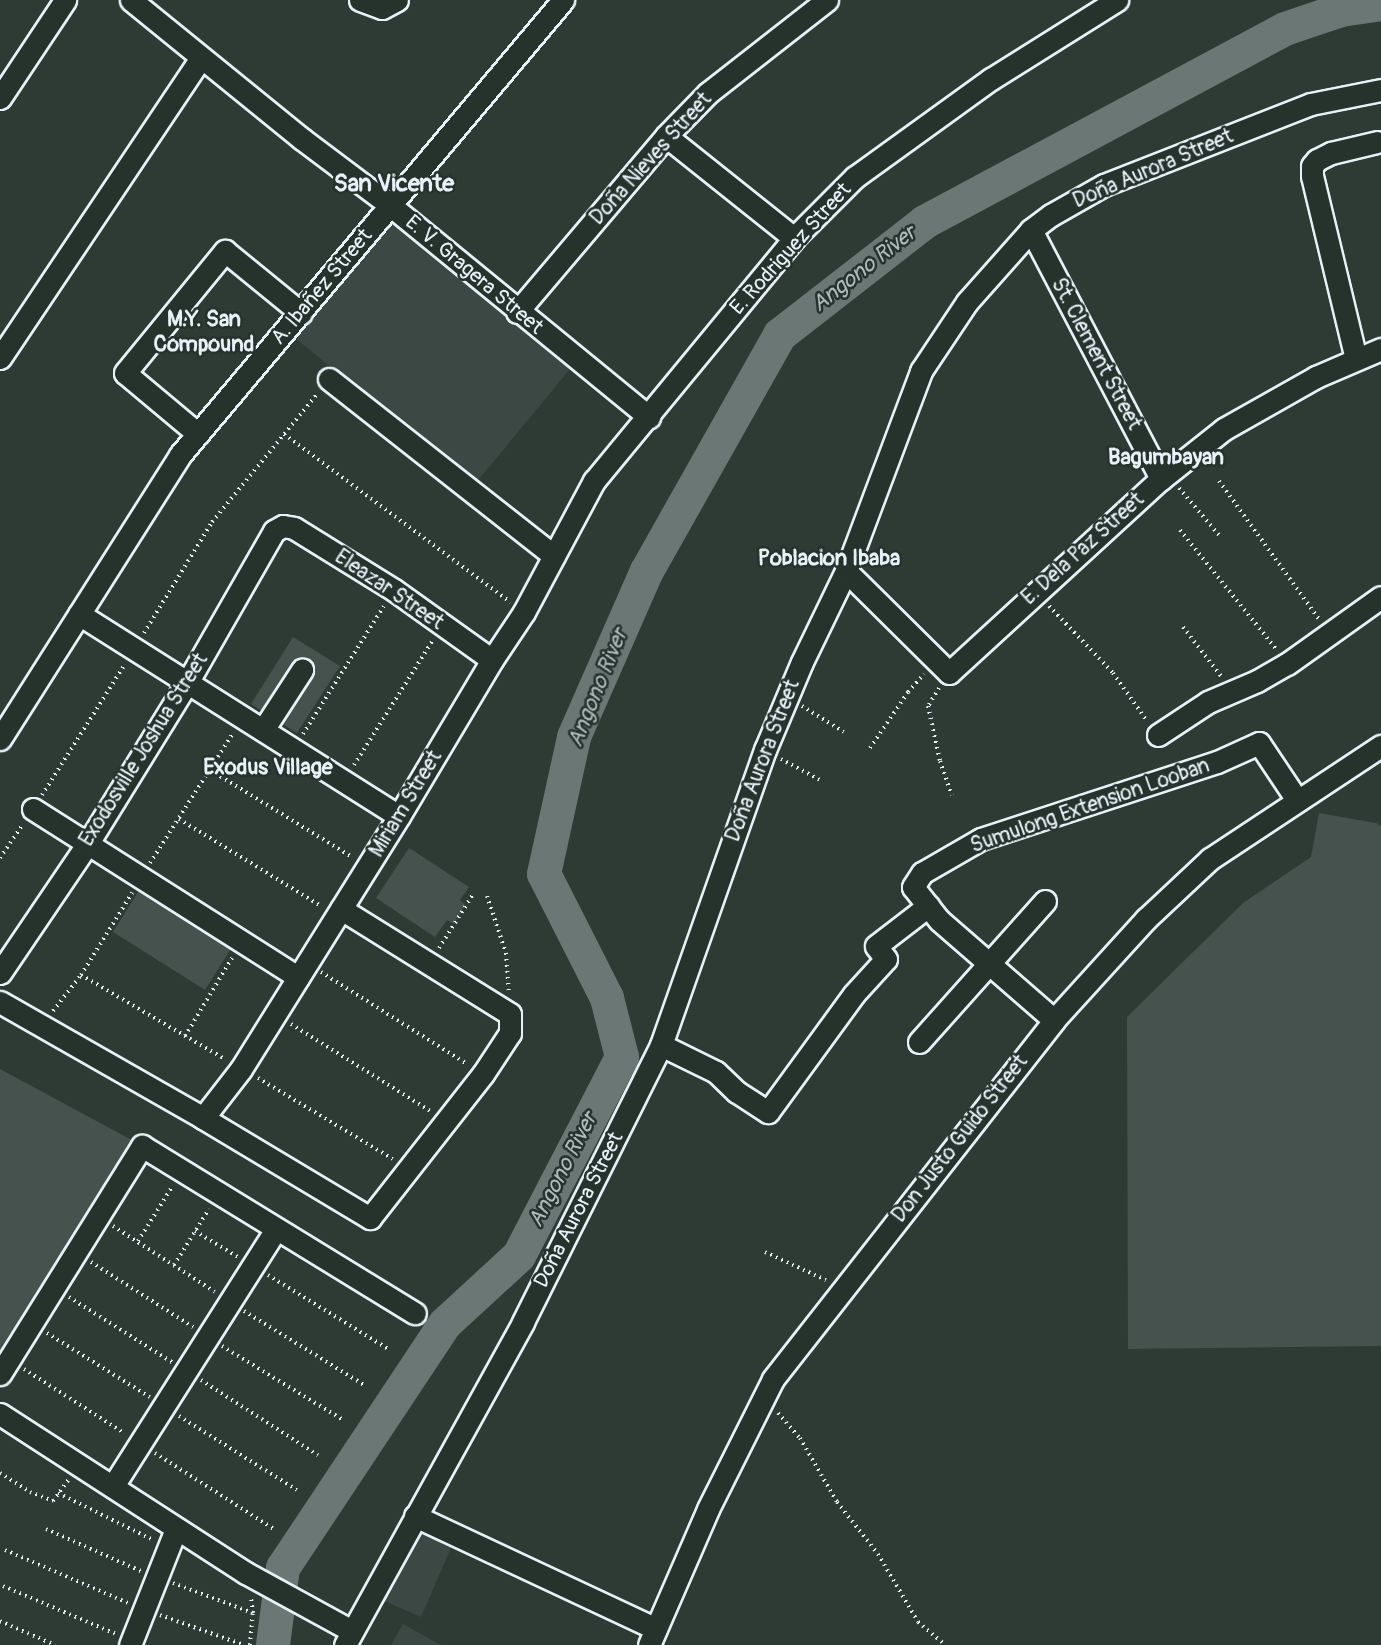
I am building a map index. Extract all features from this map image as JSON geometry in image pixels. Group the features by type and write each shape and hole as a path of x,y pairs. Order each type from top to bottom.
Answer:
{"street":[{"path":"0,98 65,0"},
{"name":"E. V. Gragera Street","path":"131,0 201,58 390,205 517,312 649,417"},
{"path":"360,0 382,8 397,0"},
{"name":"A. Ibañez Street","path":"0,739 180,455 563,0"},
{"name":"Doña Nieves Street","path":"517,312 666,136 708,93 827,0"},
{"name":"E. Rodriguez Street","path":"594,481 795,238 855,177 991,79 1117,0"},
{"path":"0,358 201,58"},
{"name":"Doña Aurora Street","path":"349,1638 523,1322 661,1045 765,750 786,697 846,571 921,371 967,302 1031,230 1051,215 1104,185 1311,104 1381,90"},
{"path":"666,136 795,238"},
{"path":"1356,359 1312,176 1312,166 1317,160 1331,153 1377,142"},
{"name":"St. Clement Street","path":"1031,230 1164,476"},
{"path":"198,434 125,373 225,251 301,313"},
{"name":"E. Dela Paz Street","path":"943,666 1036,592 1164,476 1224,429 1316,377 1381,349"},
{"path":"329,379 554,556"},
{"name":"Miriam Street","path":"203,1118 241,1069 399,816 492,660 524,612 594,481"},
{"name":"Eleazar Street","path":"283,526 294,528 394,590 492,660"},
{"name":"Exodosville Joshua Street","path":"0,973 88,843 188,683 274,531 283,526"},
{"path":"846,571 943,666"},
{"path":"1158,735 1232,690 1257,681 1287,664 1381,597"},
{"path":"79,614 399,816"},
{"path":"263,730 302,670"},
{"name":"Sumulong Extension Looban","path":"1054,1020 939,920 913,888 922,873 981,839 1217,762 1259,743 1297,800"},
{"name":"Don Justo Guido Street","path":"652,1637 708,1509 773,1379 1054,1020 1146,919 1210,859 1381,746"},
{"path":"33,809 242,942 303,970"},
{"path":"919,1042 1045,901"},
{"path":"661,1045 716,1071 737,1092 768,1112 854,994 886,959 876,946 928,906"},
{"path":"0,1002 203,1118 370,1218 483,1074 510,1034 510,1014 429,964 339,913"},
{"path":"0,1374 142,1146 415,1313"},
{"path":"113,1486 276,1229"},
{"path":"0,1414 113,1486 172,1538 248,1574 300,1604 349,1638"},
{"path":"415,1516 652,1637"},
{"path":"131,1643 172,1538"}],"path":[{"path":"0,858 134,650 212,522 329,379"},
{"path":"284,434 524,612"},
{"path":"1164,476 1219,535"},
{"path":"1219,481 1329,634"},
{"path":"1180,530 1287,664"},
{"path":"293,750 394,590"},
{"path":"1036,592 1113,673 1158,735"},
{"path":"344,781 442,625"},
{"path":"1183,627 1232,690"},
{"path":"870,748 908,692 943,666"},
{"path":"943,666 928,706 940,761 952,795"},
{"path":"786,697 844,732"},
{"path":"765,750 822,781"},
{"path":"210,770 368,866"},
{"path":"179,819 339,913"},
{"path":"429,964 472,896"},
{"path":"487,896 506,953 510,1014"},
{"path":"185,1036 242,942"},
{"path":"303,970 483,1074"},
{"path":"276,1014 446,1121"},
{"path":"138,1242 182,1171"},
{"path":"174,1265 219,1193"},
{"path":"98,1216 366,1386"},
{"path":"195,1231 390,1350"},
{"path":"765,1252 816,1273 843,1288"},
{"path":"764,1396 800,1438 837,1502 878,1554 918,1622 945,1645"},
{"path":"0,1473 30,1492 52,1501 81,1465"},
{"path":"58,1494 172,1538"},
{"path":"4,1550 144,1610 244,1645"},
{"path":"248,1574 253,1613 250,1645"},
{"path":"3,1586 131,1643"},
{"path":"0,1621 55,1645"}],"shaded area":[{"path":"398,213 575,363 475,484 290,334"},
{"path":"293,637 340,666 297,733 251,704"},
{"path":"1319,813 1376,823 1381,826 1381,1346 1128,1349 1127,1017 1243,903 1311,857"},
{"path":"409,848 469,887 460,900 465,905 454,924 447,920 435,937 376,898"},
{"path":"143,884 235,942 205,990 113,932"},
{"path":"0,1069 141,1145 0,1354"},
{"path":"416,1530 451,1548 421,1617 382,1600"},
{"path":"403,1624 441,1645 391,1645"}],"waterway":[{"name":"Angono River","path":"273,1645 283,1568 445,1324 519,1256 622,1057 607,998 544,874 574,737 647,571 780,335 925,222 1285,29 1341,10 1381,4"}],"district":[{"name":"San Vicente","path":"394,184"},
{"name":"M.Y. San Compound","path":"204,332"},
{"name":"Bagumbayan","path":"1166,458"},
{"name":"Poblacion Ibaba","path":"829,559"},
{"name":"Exodus Village","path":"268,768"}]}
